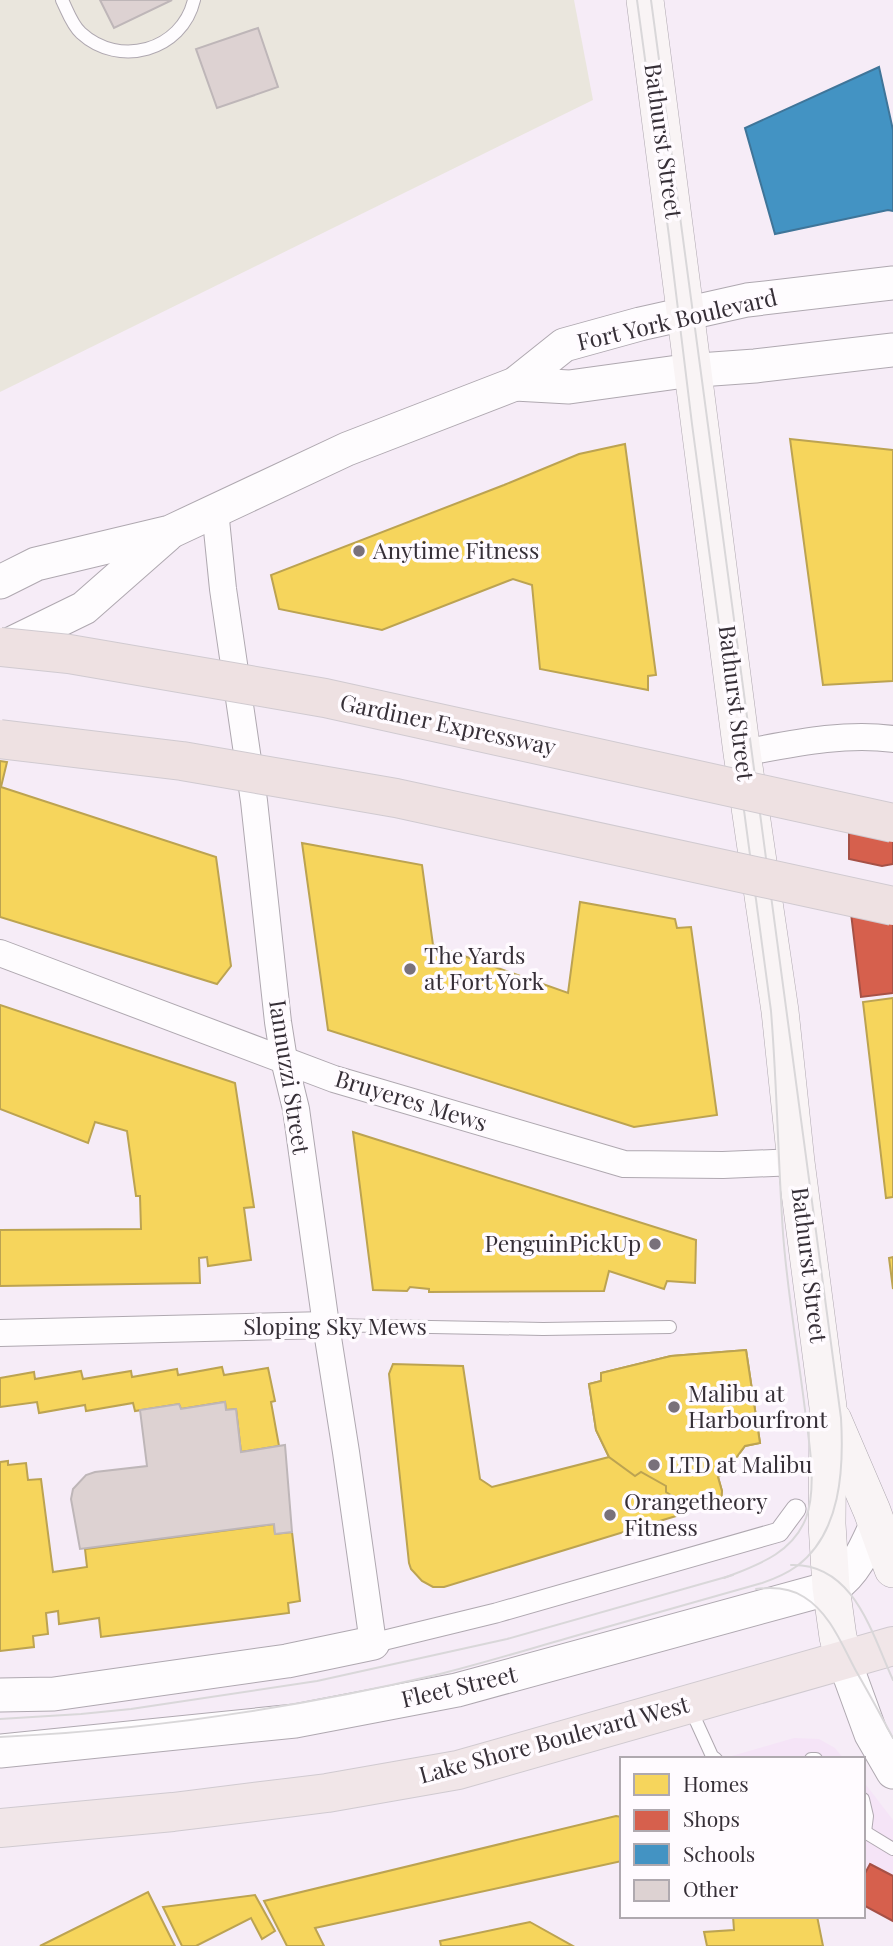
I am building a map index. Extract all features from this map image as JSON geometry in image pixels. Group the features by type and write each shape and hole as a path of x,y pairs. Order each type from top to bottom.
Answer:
{"highway":[{"name":"Gardiner Expressway","path":"0,648 69,654 325,698 893,823"},
{"path":"0,739 182,761 396,798 893,906"},
{"name":"Lake Shore Boulevard West","path":"0,1828 173,1812 327,1793 458,1770 893,1646"}],"main road":[{"name":"Bathurst Street","path":"645,0 742,753 780,1011 796,1162 828,1406 827,1524 831,1587 838,1637 845,1660"},
{"name":"Bathurst Street","path":"828,1406 872,1510 893,1569"}],"street":[{"name":"Fort York Boulevard","path":"0,582 36,564 170,532 348,449 515,384 564,345 747,300 893,284"},
{"name":"Fort York Boulevard","path":"515,384 569,387 694,370 755,366 893,350"},
{"name":"Iannuzzi Street","path":"215,510 223,589 254,801 278,1022 296,1109 373,1643"},
{"name":"Fort York Boulevard","path":"0,648 84,608 170,532"},
{"path":"742,753 869,736 893,739"},
{"name":"Bruyeres Mews","path":"0,953 334,1079 624,1164 723,1165 796,1162"},
{"name":"Sloping Sky Mews","path":"0,1333 326,1325"},
{"path":"0,1695 68,1692 287,1661 373,1643 496,1613 779,1532 796,1509"},
{"name":"Fleet Street","path":"0,1751 295,1721 457,1690 831,1587 841,1583 853,1569 876,1525"},
{"name":"Bathurst Street","path":"845,1660 871,1734 893,1772"}],"lane":[{"path":"62,0 79,32 97,45 118,52 141,51 162,43 180,29 192,9 194,0"},
{"name":"Sloping Sky Mews","path":"326,1325 544,1329 670,1327"},
{"path":"689,1705 713,1757"},
{"path":"865,1808 865,1827"},
{"path":"865,1833 891,1846"}],"shaded area":[{"path":"0,0 574,0 593,100 0,392"},
{"path":"794,1738 819,1739 835,1748 842,1757 728,1757"},
{"path":"865,1784 893,1820 893,1922 865,1908"}],"building: Homes":[{"path":"790,439 893,450 893,681 823,685"},
{"path":"625,444 656,675 648,676 648,690 540,669 532,585 513,579 382,630 279,609 271,575 579,454"},
{"path":"0,761 7,762 1,787 216,857 231,966 217,984 0,917"},
{"name":"The Yards at Fort York","path":"302,843 422,865 433,945 568,993 580,902 675,919 677,928 691,927 717,1115 634,1127 328,1030"},
{"path":"893,998 893,1197 886,1198 863,1002"},
{"path":"0,1005 235,1083 254,1207 244,1208 251,1260 208,1266 207,1257 199,1258 200,1283 0,1286 0,1230 141,1229 140,1196 136,1196 127,1131 95,1122 88,1143 0,1109"},
{"path":"353,1132 696,1240 695,1283 667,1281 664,1289 609,1271 604,1291 429,1292 429,1289 410,1287 407,1291 373,1290"},
{"path":"893,1257 893,1289 889,1258"},
{"name":"LTD at Malibu","path":"746,1350 760,1443 745,1446 727,1470 718,1477 722,1491 721,1501 682,1502 673,1507 676,1516 444,1587 433,1587 422,1581 411,1569 389,1374 393,1364 463,1366 480,1479 492,1487 609,1457 596,1430 589,1384 601,1381 601,1373 671,1356"},
{"name":"Malibu at Harbourfront","path":"746,1350 760,1443 745,1446 727,1470 718,1477 722,1491 721,1501 682,1502 666,1492 666,1486 641,1472 635,1476 609,1457 596,1430 589,1384 601,1381 601,1373 671,1356"},
{"path":"222,1367 224,1375 268,1368 275,1401 271,1402 279,1446 241,1452 236,1409 226,1410 225,1402 181,1409 179,1404 135,1411 133,1403 86,1411 85,1405 39,1413 37,1402 0,1407 0,1378 34,1372 35,1379 81,1371 83,1379 131,1371 132,1377 177,1369 178,1375"},
{"path":"8,1461 8,1465 26,1463 28,1480 41,1479 53,1572 87,1567 85,1549 274,1524 275,1534 292,1532 300,1601 288,1603 289,1613 101,1637 99,1618 59,1624 58,1611 46,1613 48,1634 33,1636 34,1647 0,1651 0,1462"},
{"path":"620,1817 620,1861 315,1928 324,1946 287,1946 264,1901"},
{"path":"148,1892 175,1946 40,1946"},
{"path":"255,1895 275,1931 262,1939 251,1918 196,1946 182,1946 163,1907"},
{"path":"733,1918 817,1918 823,1946 707,1946 704,1932 734,1930"},
{"path":"530,1922 573,1946 441,1946 440,1941"}],"building: Shops":[{"path":"849,803 893,804 893,864 882,866 849,859"},
{"path":"848,888 893,895 893,993 861,997"},
{"path":"870,1864 893,1876 893,1921 865,1906 865,1873"}],"building: Schools":[{"path":"879,67 893,130 893,211 775,234 745,128"}],"building: Other":[{"path":"100,0 172,0 114,28"},
{"path":"258,28 278,87 217,108 196,49"},
{"path":"225,1402 226,1410 236,1409 241,1452 285,1445 292,1532 275,1534 274,1524 80,1549 71,1499 73,1489 86,1475 95,1472 147,1466 140,1410 179,1404 181,1409"}],"tram line":[{"path":"637,0 771,1011 785,1254 812,1476 810,1505 806,1518 792,1541 772,1557 724,1578"},
{"path":"0,1737 111,1729 222,1716 331,1697 456,1670 771,1580 793,1569 812,1552 831,1518 840,1479 841,1418 651,0"},
{"path":"791,1565 813,1567 831,1576 845,1588 868,1623 893,1680"},
{"path":"0,1719 131,1709 317,1681 507,1639 733,1575"},
{"path":"756,1589 775,1588 793,1592 804,1597 821,1612 834,1630 893,1738"}],"place":[{"name":"Anytime Fitness","path":"359,551"},
{"name":"The Yards at Fort York","path":"410,969"},
{"name":"PenguinPickUp","path":"655,1244"},
{"name":"Malibu at Harbourfront","path":"674,1407"},
{"name":"LTD at Malibu","path":"654,1465"},
{"name":"Orangetheory Fitness","path":"610,1515"}]}
